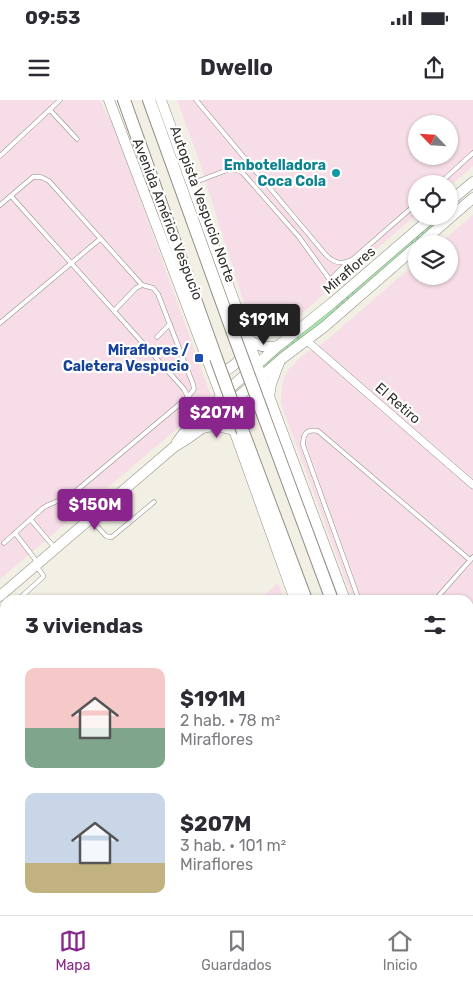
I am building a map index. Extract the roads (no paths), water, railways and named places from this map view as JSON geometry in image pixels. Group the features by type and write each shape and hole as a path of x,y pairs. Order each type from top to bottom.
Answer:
{"highway":[{"path":"124,100 216,358 238,431 304,595"},
{"name":"Autopista Vespucio Norte","path":"149,100 242,340 263,414 330,595"}],"main road":[{"name":"Avenida Américo Vespucio","path":"109,100 220,397 238,431 293,595"},
{"path":"161,100 192,183 245,350 239,359 224,371 212,374"},
{"path":"458,194 473,182"},
{"path":"430,235 473,198"},
{"name":"Miraflores","path":"174,447 184,433 220,397 423,225"},
{"name":"Miraflores","path":"1,595 174,447 201,429 281,360 324,327 408,254"},
{"path":"242,340 262,347 272,348 278,346"},
{"path":"242,340 262,376 343,595"},
{"path":"270,397 271,384 281,360"},
{"path":"201,429 218,426 238,431 236,420 241,413 262,398 270,397"}],"street":[{"name":"El Retiro","path":"306,340 473,485"}],"lane":[{"path":"0,156 60,100"},
{"path":"196,100 326,255 334,262 340,264 347,263"},
{"path":"50,110 77,139"},
{"path":"449,175 473,153"},
{"path":"192,183 230,170 242,172 299,237 330,280 408,211"},
{"path":"0,205 33,177 41,176 45,178 142,285"},
{"path":"11,196 184,389 188,398"},
{"path":"0,323 100,239"},
{"path":"4,543 48,505 70,496 188,398 194,389 158,294 152,288 142,285 136,288 114,311"},
{"path":"157,337 170,324"},
{"path":"357,595 303,445 303,437 312,430 318,431 471,558 439,595"},
{"path":"90,518 108,538 112,537 154,502"},
{"path":"32,520 55,549"},
{"path":"15,534 43,575 23,595"}],"place":[{"name":"Embotelladora Coca Cola","path":"336,173"},
{"name":"Miraflores / Caletera Vespucio","path":"199,358"}]}
